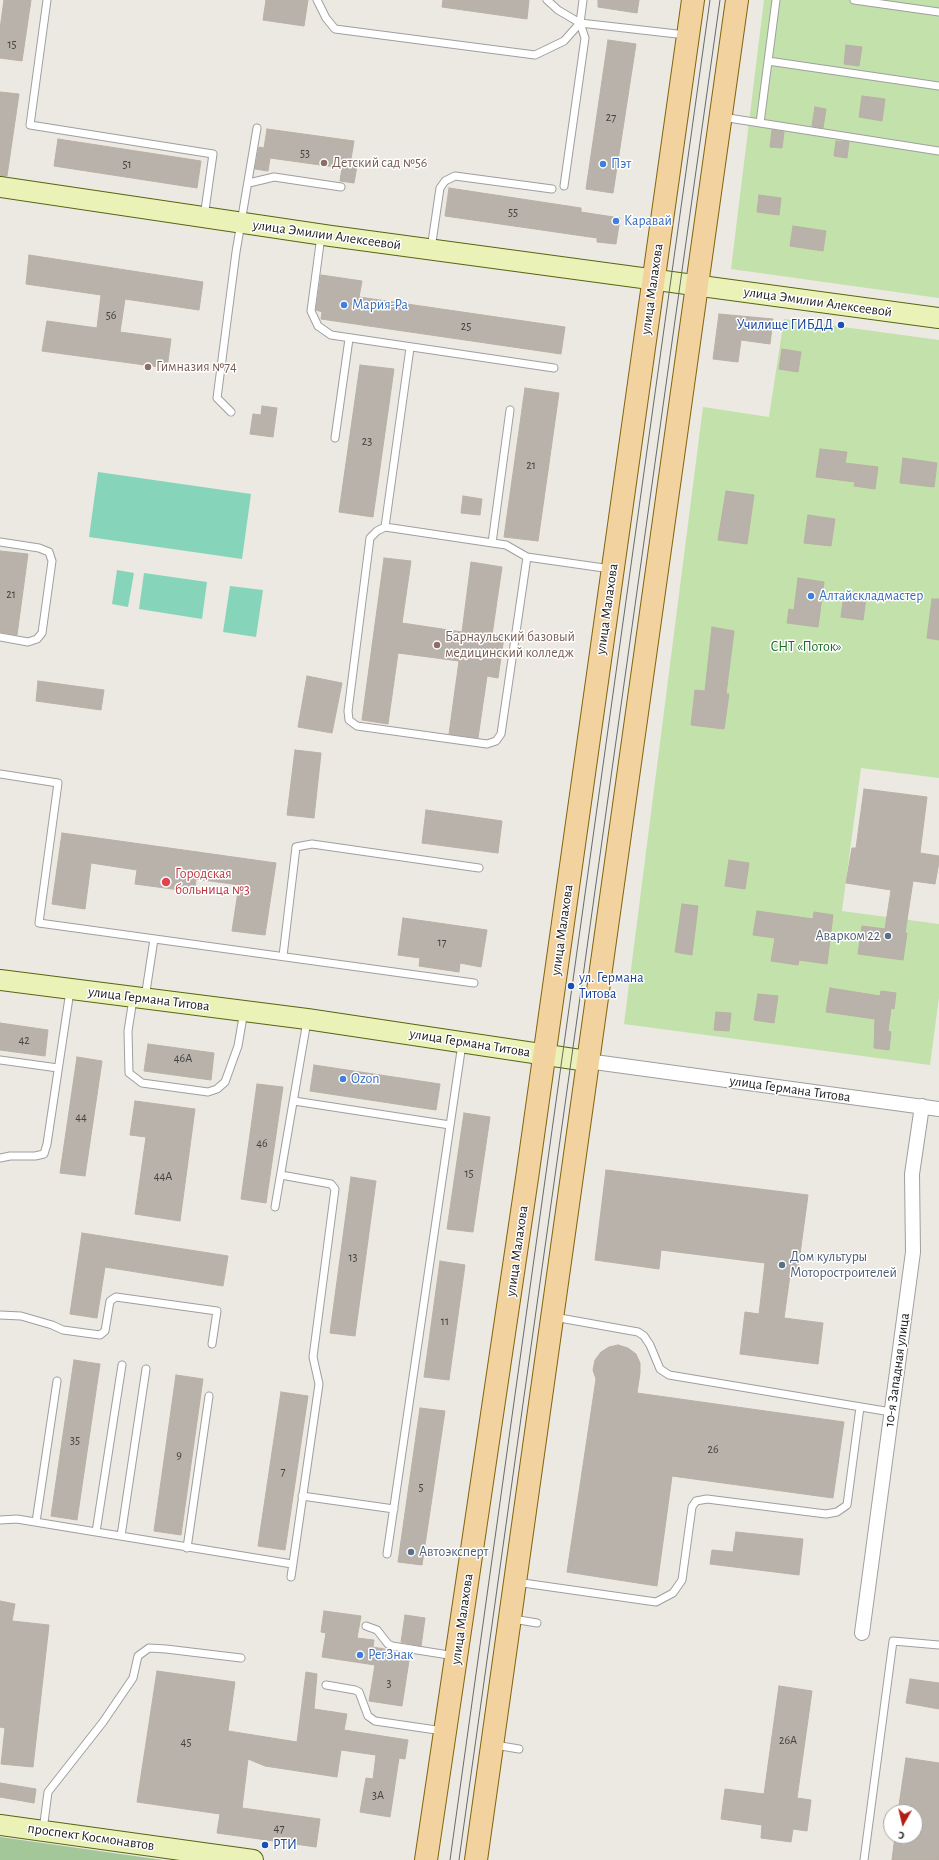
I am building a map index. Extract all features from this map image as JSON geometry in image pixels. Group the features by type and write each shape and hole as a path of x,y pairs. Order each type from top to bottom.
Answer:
{"main road":[{"name":"улица Малахова","path":"426,1860 544,1055 693,0"},
{"path":"476,1860 737,0"}],"street":[{"name":"улица Эмилии Алексеевой","path":"0,187 322,234 939,318"},
{"name":"улица Германа Титова","path":"0,980 307,1019 544,1055 939,1109"},
{"name":"10-я Западная улица","path":"862,1633 913,1252 912,1174 922,1106"},
{"name":"проспект Космонавтов","path":"0,1825 253,1860"}],"lane":[{"path":"47,0 30,125 213,154 204,217"},
{"path":"317,0 326,18 335,29 535,55 564,41 580,23"},
{"path":"547,0 558,10 580,23 688,36"},
{"path":"564,186 585,38 580,23 583,0"},
{"path":"760,123 776,0"},
{"path":"854,0 939,12"},
{"path":"768,61 939,86"},
{"path":"720,117 939,151"},
{"path":"231,412 217,398 241,222 249,183 257,128"},
{"path":"431,249 440,188 445,181 455,176 552,190"},
{"path":"249,183 274,177 342,187"},
{"path":"322,234 311,311 318,326 331,335 349,339 554,368"},
{"path":"335,438 349,339"},
{"path":"385,527 410,348"},
{"path":"492,543 510,410"},
{"path":"527,557 501,734 496,741 487,744 357,726 349,720 348,711 370,538 377,531 385,527 506,545 527,557 612,570"},
{"path":"0,542 39,548 49,552 52,561 42,633 37,639 28,642 0,637"},
{"path":"0,774 58,783 39,923 474,983"},
{"path":"283,956 296,847 312,844 479,868"},
{"path":"154,939 139,998 128,1031 129,1073 142,1083 208,1092 217,1089 225,1082 238,1046 244,1011"},
{"path":"0,1158 44,1154 47,1144 70,989"},
{"path":"276,1207 307,1019"},
{"path":"387,1554 462,1042"},
{"path":"0,1060 58,1068"},
{"path":"294,1102 450,1125"},
{"path":"282,1175 331,1184 335,1189 313,1357 319,1384 291,1577"},
{"path":"0,1315 21,1316 52,1325 62,1330 100,1335 106,1331 110,1300 116,1297 217,1311 212,1344"},
{"path":"552,1317 638,1332 644,1336 650,1345 660,1369 669,1375 891,1412"},
{"path":"96,1532 122,1365"},
{"path":"121,1536 146,1369"},
{"path":"36,1522 57,1381"},
{"path":"187,1548 210,1396"},
{"path":"516,1582 656,1602 673,1593 682,1580 692,1507 696,1501 707,1499 826,1514 837,1512 846,1505 860,1407"},
{"path":"302,1496 394,1509"},
{"path":"0,1520 17,1519 292,1564"},
{"path":"510,1619 536,1622"},
{"path":"366,1626 377,1630 388,1644 392,1646 457,1656"},
{"path":"864,1860 893,1640 939,1645"},
{"path":"42,1831 48,1792 103,1722 133,1678 138,1656 150,1648 242,1658"},
{"path":"326,1685 359,1692 368,1716 375,1721 446,1731"},
{"path":"493,1745 519,1749"}],"green space":[{"path":"764,0 939,0 939,298 731,269"},
{"name":"СНТ «Поток»","path":"784,319 939,340 939,778 861,768 842,911 939,924 939,997 930,1065 624,1024 703,407 769,417"},
{"path":"98,472 251,494 242,559 89,537"},
{"path":"117,570 134,573 128,607 112,604"},
{"path":"144,573 207,582 202,619 139,609"},
{"path":"230,586 263,590 256,637 223,632"},
{"path":"0,1837 163,1860 0,1860"}],"building":[{"path":"4,0 31,0 22,61 0,58 0,29"},
{"path":"266,0 308,0 304,26 263,20"},
{"path":"443,0 529,0 527,19 442,7"},
{"path":"598,0 639,0 637,13 598,7"},
{"path":"608,40 636,44 613,193 586,189"},
{"path":"846,45 862,47 859,66 844,64"},
{"path":"0,92 19,94 7,176 0,176"},
{"path":"862,96 885,99 882,121 859,117"},
{"path":"815,107 826,109 823,128 812,126"},
{"path":"267,129 354,141 351,159 358,160 354,183 340,181 342,168 270,158 268,171 255,169 259,147 264,148"},
{"path":"772,130 784,132 782,148 770,147"},
{"path":"58,139 201,161 197,188 54,166"},
{"path":"836,141 849,142 847,158 834,156"},
{"path":"449,188 581,208 581,212 620,218 616,244 597,242 597,238 445,216"},
{"path":"759,195 781,198 779,215 757,212"},
{"path":"793,226 826,231 823,251 790,246"},
{"path":"29,255 203,282 199,310 125,299 120,332 171,339 167,368 42,351 47,321 97,328 101,295 26,284"},
{"path":"321,275 362,281 359,297 565,327 561,354 321,319 322,312 316,310"},
{"path":"719,314 773,319 770,344 741,340 738,362 713,359"},
{"path":"782,349 801,352 798,372 779,369"},
{"path":"360,365 394,369 373,517 339,512"},
{"path":"525,388 559,393 538,541 504,537"},
{"path":"262,406 277,408 273,437 250,434 253,414 261,415"},
{"path":"820,449 847,452 845,463 878,467 875,489 854,486 855,482 816,477"},
{"path":"903,458 937,463 934,487 900,483"},
{"path":"726,491 754,495 747,544 718,540"},
{"path":"463,496 482,499 480,515 461,513"},
{"path":"808,515 835,519 831,546 804,543"},
{"path":"0,551 28,554 17,635 0,632"},
{"name":"Барнаульский базовый медицинский колледж","path":"384,558 411,561 402,623 462,632 471,562 502,567 492,635 504,637 498,678 487,676 478,738 449,734 459,661 398,653 388,724 362,720"},
{"path":"798,578 824,582 818,627 787,623 789,609 794,610"},
{"path":"844,595 866,598 863,620 841,617"},
{"path":"932,599 939,599 939,640 927,638"},
{"path":"712,627 734,631 726,694 729,694 724,729 691,725 695,690 705,691"},
{"path":"307,676 342,683 332,733 298,727"},
{"path":"38,681 104,690 101,710 36,701"},
{"path":"295,750 321,753 314,818 287,815"},
{"path":"864,789 927,797 920,853 939,856 939,862 935,884 913,881 905,933 907,933 903,960 858,954 862,926 885,929 891,890 846,883 852,848 856,848"},
{"path":"426,810 502,821 498,853 422,843"},
{"name":"Городская больница №3","path":"62,833 276,863 265,935 232,931 239,885 196,879 195,892 135,884 137,870 91,863 85,909 52,904"},
{"path":"729,860 749,863 745,889 725,886"},
{"path":"682,904 698,906 692,955 675,952"},
{"path":"757,911 813,919 814,912 833,915 827,964 799,960 798,965 771,961 775,938 753,935"},
{"path":"403,918 487,930 481,967 460,963 459,972 419,966 420,958 398,955"},
{"path":"830,988 880,996 881,991 896,993 894,1009 891,1008 888,1031 891,1032 889,1050 874,1048 875,1019 826,1012"},
{"path":"758,994 778,996 774,1023 754,1020"},
{"path":"716,1012 731,1013 729,1031 714,1030"},
{"path":"0,1023 48,1030 45,1056 0,1050"},
{"path":"148,1044 214,1053 211,1080 144,1071"},
{"path":"77,1057 102,1061 85,1176 60,1173"},
{"path":"314,1065 440,1084 436,1110 310,1091"},
{"path":"257,1084 283,1087 266,1203 241,1199"},
{"path":"135,1101 195,1109 180,1221 135,1214 146,1137 130,1135"},
{"path":"464,1113 490,1117 473,1232 447,1229"},
{"name":"Дом культуры Моторостроителей","path":"606,1170 808,1195 798,1269 791,1268 784,1318 823,1323 818,1364 740,1354 745,1312 759,1314 765,1263 661,1250 659,1269 595,1260"},
{"path":"351,1177 376,1181 355,1336 330,1333"},
{"path":"82,1233 228,1256 223,1286 105,1267 97,1318 70,1314"},
{"path":"440,1261 465,1265 449,1380 424,1377"},
{"path":"618,1345 628,1348 636,1354 640,1363 637,1393 844,1422 833,1498 672,1476 657,1586 567,1572 596,1379 593,1370 595,1360 601,1352 609,1347"},
{"path":"74,1360 100,1364 77,1520 51,1516"},
{"path":"176,1375 203,1379 181,1535 154,1531"},
{"path":"281,1392 308,1396 285,1550 258,1546"},
{"path":"420,1408 445,1411 422,1565 398,1562"},
{"path":"736,1532 803,1539 799,1575 710,1564 712,1550 733,1552"},
{"path":"0,1601 15,1604 12,1621 49,1625 33,1767 1,1764 5,1728 0,1727"},
{"path":"324,1611 361,1616 357,1638 374,1640 373,1647 410,1654 402,1706 369,1701 375,1665 322,1657 326,1633 321,1632"},
{"path":"405,1615 425,1618 421,1646 401,1642"},
{"path":"157,1671 235,1682 228,1731 297,1742 306,1672 317,1674 314,1709 347,1714 344,1730 408,1740 405,1759 399,1758 390,1817 360,1812 366,1778 373,1779 376,1755 341,1750 337,1777 265,1766 248,1759 242,1808 320,1819 316,1847 217,1833 220,1814 137,1802"},
{"path":"910,1679 939,1683 939,1709 906,1703"},
{"path":"779,1686 812,1691 797,1798 811,1800 807,1831 793,1829 791,1842 761,1838 762,1825 721,1819 725,1789 764,1794"},
{"path":"906,1758 939,1763 939,1860 892,1860 894,1844 923,1844 923,1804 899,1804"},
{"path":"0,1783 36,1789 34,1803 0,1797"}],"tram line":[{"path":"450,1860 710,0"},
{"path":"459,1860 720,0"}],"place":[{"name":"Детский сад №56","path":"324,163"},
{"name":"Пэт","path":"603,164"},
{"name":"Каравай","path":"616,221"},
{"name":"Мария-Ра","path":"344,305"},
{"name":"Училище ГИБДД","path":"841,325"},
{"name":"Гимназия №74","path":"148,367"},
{"name":"Алтайскладмастер","path":"811,596"},
{"name":"Барнаульский базовый медицинский колледж","path":"437,645"},
{"name":"Городская больница №3","path":"166,882"},
{"name":"Аварком 22","path":"888,936"},
{"name":"ул. Германа Титова","path":"571,986"},
{"name":"Ozon","path":"343,1079"},
{"name":"Дом культуры Моторостроителей","path":"782,1265"},
{"name":"Автоэксперт","path":"411,1552"},
{"name":"РегЗнак","path":"360,1655"},
{"name":"РТИ","path":"265,1845"}]}
